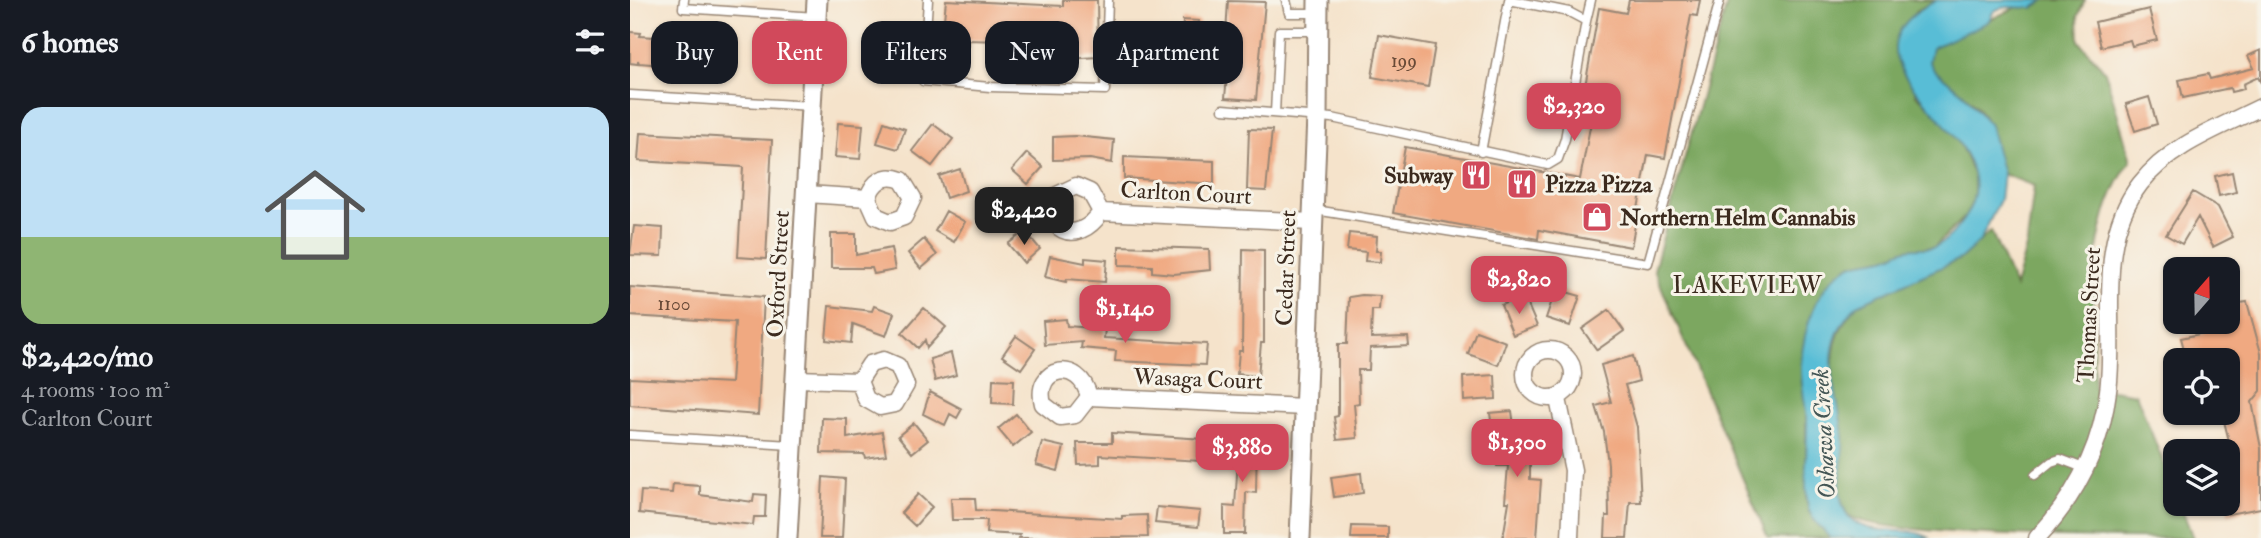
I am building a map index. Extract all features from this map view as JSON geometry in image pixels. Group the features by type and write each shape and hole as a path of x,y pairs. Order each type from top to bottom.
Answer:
{"street":[{"name":"Oxford Street","path":"787,538 817,9"},
{"name":"Cedar Street","path":"1300,538 1317,116 1318,15"},
{"name":"Thomas Street","path":"2037,538 2067,502 2094,452 2108,390 2112,258 2126,208 2140,184 2170,154 2261,107"},
{"path":"807,194 868,198"},
{"name":"Carlton Court","path":"1101,212 1312,216"},
{"path":"797,379 859,382"},
{"name":"Wasaga Court","path":"1089,397 1305,407"},
{"path":"1558,399 1573,470 1570,538"}],"lane":[{"path":"684,0 683,8 817,9"},
{"path":"928,0 923,81 990,87 1105,90 1108,0"},
{"path":"1286,0 1289,13 1318,15"},
{"path":"1481,152 1509,0 1569,12 1586,21"},
{"path":"1223,110 1317,116 1548,165 1558,159 1565,139 1591,0"},
{"path":"1312,216 1648,263 1720,0"},
{"path":"1275,113 1279,31 1318,15"},
{"path":"630,95 811,106"},
{"path":"630,435 794,445"},
{"path":"2035,475 2051,462 2060,459 2086,469"}],"green space":[{"path":"1728,0 1937,0 1916,11 1916,95 1943,118 1958,139 1974,176 1974,198 1965,217 1934,247 1906,249 1886,258 1852,264 1815,304 1801,366 1806,403 1806,496 1809,512 1830,538 1768,538 1654,270"},
{"path":"2045,0 2085,0 2078,16 2079,41 2105,71 2131,161 2116,186 2105,213 2099,241 2093,299 2094,387 2136,394 2163,462 2163,516 2185,516 2193,538 2009,535 1903,528 1866,522 1847,514 1842,504 1839,481 1840,431 1833,360 1835,345 1847,317 1857,305 1960,259 1991,231 2015,287 2027,243 2034,186 2003,174 1984,117 1973,102 1939,76 1929,57 1936,44 2017,7 2033,8"}],"water":[{"name":"Oshawa Creek","path":"1937,0 2045,0 2033,8 2003,7 1994,11 1988,22 1932,48 1929,61 1934,70 1963,93 1990,125 2003,174 2000,200 1980,241 1960,259 1857,305 1836,337 1832,369 1843,437 1840,489 1844,509 1849,517 1867,527 1910,532 1930,538 1830,538 1812,516 1807,496 1807,423 1801,365 1805,337 1814,308 1829,283 1851,265 1904,250 1931,248 1940,244 1958,227 1973,199 1973,171 1959,144 1901,70 1895,46 1905,23"}],"building":[{"path":"946,0 1063,6 1063,0 1097,0 1097,21 1093,21 1093,57 1079,58 1079,21 985,21 985,41 971,40 971,21 944,21"},
{"path":"1629,0 1700,0 1697,16 1691,15 1665,158 1648,155 1631,247 1539,230 1538,239 1393,213 1405,147 1580,179 1591,122 1579,120 1599,8 1626,13"},
{"path":"1228,1 1265,2 1256,100 1225,98 1226,84 1243,84 1243,21 1227,21"},
{"path":"2149,9 2157,40 2132,46 2130,40 2101,47 2095,22"},
{"path":"630,32 651,37 651,64 639,63 638,60 638,64 630,63"},
{"path":"1379,35 1435,45 1428,87 1372,77"},
{"path":"2261,50 2261,83 2258,77 2243,84 2244,89 2231,92 2230,88 2183,98 2179,80 2208,74 2210,79 2254,68 2248,56"},
{"path":"2149,97 2157,124 2135,131 2126,104"},
{"path":"884,122 905,129 898,149 877,143"},
{"path":"838,123 863,125 860,159 835,157"},
{"path":"933,124 953,139 932,166 912,151"},
{"path":"1249,129 1272,130 1266,191 1247,190"},
{"path":"640,133 772,140 766,259 738,257 743,167 638,161"},
{"path":"1053,137 1114,140 1112,163 1090,159 1053,160"},
{"path":"1027,153 1043,167 1028,184 1012,170"},
{"path":"1124,157 1214,161 1214,184 1124,178"},
{"path":"960,169 966,191 946,198 939,176"},
{"path":"2232,172 2236,192 2219,196 2215,176"},
{"path":"2193,192 2218,207 2233,237 2213,247 2198,217 2182,244 2166,235"},
{"path":"1002,194 1024,196 1022,220 1000,217"},
{"path":"946,211 965,222 954,242 935,231"},
{"path":"634,226 663,228 662,256 630,255"},
{"path":"1025,231 1040,249 1024,263 1008,244"},
{"path":"1349,233 1377,236 1376,251 1381,251 1380,262 1365,261 1366,252 1347,250"},
{"path":"831,234 856,234 856,255 891,248 895,270 874,274 872,268 831,268"},
{"path":"924,239 937,255 921,269 908,253"},
{"path":"1119,246 1209,249 1210,270 1174,274 1152,272 1152,266 1119,265"},
{"path":"1243,249 1264,250 1264,343 1261,343 1258,376 1237,374 1239,351 1242,351"},
{"path":"1050,256 1085,263 1085,258 1107,260 1105,282 1067,279 1066,282 1045,277"},
{"path":"630,287 764,297 758,415 630,405 630,378 731,383 735,322 630,316"},
{"path":"1556,289 1580,296 1570,326 1546,318"},
{"path":"1380,296 1379,310 1372,310 1371,338 1408,337 1409,346 1370,348 1369,370 1358,370 1359,403 1354,404 1357,438 1337,440 1334,417 1338,416 1338,344 1347,344 1349,297"},
{"path":"1524,296 1537,326 1513,335 1501,305"},
{"path":"2247,302 2261,353 2261,391 2252,402 2261,448 2261,508 2240,512 2240,439 2228,439 2225,425 2240,425 2240,348 2184,348 2181,338 2199,334 2240,334 2240,303"},
{"path":"829,306 872,311 874,306 894,313 886,336 853,324 851,343 826,340"},
{"path":"924,308 946,327 927,348 925,340 918,348 902,333"},
{"path":"1609,310 1624,331 1597,350 1582,329"},
{"path":"1066,319 1067,326 1105,329 1104,338 1207,344 1205,365 1115,361 1116,351 1081,348 1082,342 1045,345 1043,321"},
{"path":"1476,331 1506,342 1498,365 1468,354"},
{"path":"1016,336 1035,349 1021,369 1002,356"},
{"path":"951,353 956,375 935,381 930,359"},
{"path":"1633,356 1639,381 1625,385 1637,427 1641,502 1630,502 1627,538 1605,538 1606,516 1609,516 1608,464 1604,432 1596,406 1611,402 1601,365"},
{"path":"1495,375 1496,399 1464,401 1463,377"},
{"path":"993,379 1014,380 1013,404 992,403"},
{"path":"930,392 962,409 957,418 950,414 945,425 923,414"},
{"path":"1512,411 1516,441 1530,441 1530,479 1541,480 1537,538 1503,538 1509,502 1505,502 1508,466 1497,466 1498,434 1493,435 1490,413"},
{"path":"1016,414 1031,432 1013,447 998,429"},
{"path":"822,418 847,419 847,438 882,432 886,455 865,458 864,454 821,453"},
{"path":"914,423 928,440 912,453 898,436"},
{"path":"1112,433 1204,439 1201,461 1100,455 1100,464 1078,465 1077,443 1112,443"},
{"path":"1235,435 1257,436 1256,493 1246,492 1245,534 1224,534 1224,506 1235,507 1238,457 1234,457"},
{"path":"1042,442 1064,447 1058,471 1036,465"},
{"path":"1361,473 1363,493 1334,497 1331,477"},
{"path":"823,477 845,479 842,538 820,538"},
{"path":"673,484 700,486 700,495 753,502 754,494 766,495 765,517 754,517 753,525 639,513 641,491 672,493"},
{"path":"918,494 932,507 915,526 901,513"},
{"path":"951,498 975,498 976,510 1122,519 1122,516 1147,515 1148,537 1019,538 1020,535 986,533 987,520 952,520"},
{"path":"1157,507 1200,511 1198,527 1155,523"},
{"path":"1352,526 1388,527 1388,538 1351,538"}],"place":[{"name":"Subway","path":"1476,175"},
{"name":"Pizza Pizza","path":"1522,184"},
{"name":"Northern Helm Cannabis","path":"1597,217"}],"district":[{"name":"LAKEVIEW","path":"1748,285"}]}
